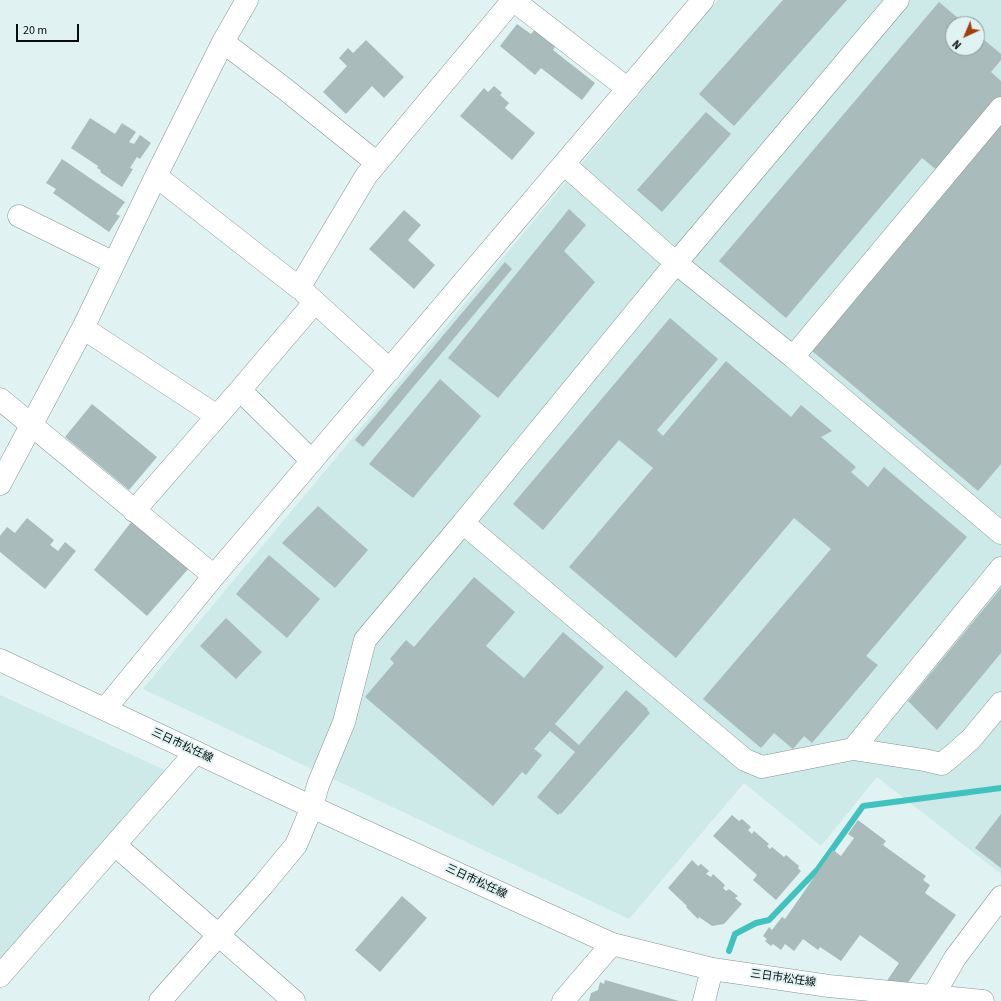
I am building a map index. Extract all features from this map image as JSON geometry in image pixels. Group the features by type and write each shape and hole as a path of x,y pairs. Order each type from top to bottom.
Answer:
{"street":[{"path":"0,484 83,328 156,176 247,0"},
{"path":"134,511 240,390 307,295 366,176 513,0 628,89"},
{"path":"105,709 214,576 703,0"},
{"path":"160,1001 263,885 296,845 312,807 318,785 344,722 365,640 676,263 898,0"},
{"path":"224,42 377,163"},
{"path":"793,357 1001,108"},
{"path":"564,164 676,263 793,357 1001,533"},
{"path":"156,176 307,295 390,370"},
{"path":"19,216 114,263"},
{"path":"83,328 217,416"},
{"path":"240,390 312,461"},
{"path":"0,399 214,576"},
{"path":"463,523 745,760 762,767 853,749 942,764 971,739 1001,704"},
{"path":"853,749 1001,568"},
{"name":"三日市松任線","path":"0,660 312,807 612,944 712,969 829,986 983,1001"},
{"path":"0,976 196,752"},
{"path":"115,845 294,1001"},
{"path":"933,996 955,958 1001,897"},
{"path":"563,1001 612,944"},
{"path":"704,1001 712,969"},
{"path":"829,986 855,1001"}],"shaded area":[{"path":"718,0 1001,0 1001,874 877,777 821,846 744,783 629,919 143,689"},
{"path":"0,695 165,770 0,963"}],"building":[{"path":"783,0 847,0 734,126 699,94"},
{"path":"939,2 956,16 945,16 945,56 985,56 985,41 1001,54 1001,60 991,72 1001,81 1001,464 978,491 811,350 953,183 922,158 786,318 719,261"},
{"path":"517,24 531,34 537,27 557,44 553,50 595,83 582,100 541,68 535,75 500,46"},
{"path":"366,40 404,77 384,98 372,86 346,114 323,92 347,66 339,58 348,48 353,53"},
{"path":"494,86 502,93 500,95 509,103 505,108 535,133 512,160 460,116 484,88 488,92"},
{"path":"706,112 731,134 662,212 637,190"},
{"path":"90,118 115,134 122,123 136,132 129,142 134,144 140,135 151,143 140,159 137,157 130,168 133,169 122,187 100,172 101,170 97,168 98,166 71,148"},
{"path":"62,159 125,202 116,214 120,216 109,232 53,193 56,189 46,183"},
{"path":"569,209 586,225 564,251 595,282 498,398 448,358"},
{"path":"404,210 421,225 408,240 435,265 414,289 369,249"},
{"path":"505,262 512,269 363,447 355,440"},
{"path":"670,318 718,359 657,430 663,436 726,361 791,417 801,405 832,431 821,437 856,467 851,472 868,487 884,467 967,537 866,656 878,665 812,743 804,736 793,749 774,733 761,748 703,699 831,549 794,518 676,658 569,567 653,468 619,440 543,530 513,504"},
{"path":"440,379 481,416 413,498 369,464"},
{"path":"92,404 157,457 129,490 65,437"},
{"path":"318,506 368,550 335,588 282,543"},
{"path":"27,518 54,540 50,545 58,551 65,542 76,551 45,589 0,552 0,536 7,527 15,533"},
{"path":"132,521 189,568 147,616 94,570"},
{"path":"269,555 320,599 287,638 236,594"},
{"path":"474,577 515,612 486,646 524,678 563,632 604,667 555,724 579,745 626,690 648,709 647,710 650,713 561,814 560,813 558,815 537,797 575,752 550,731 534,749 542,755 526,775 522,772 493,806 365,697 394,663 390,659 406,640 414,647"},
{"path":"1001,588 1001,653 937,730 908,701"},
{"path":"226,618 262,652 236,679 200,646"},
{"path":"1001,814 1001,868 975,848"},
{"path":"732,815 739,821 742,819 751,827 748,830 752,834 754,831 769,844 767,846 770,849 772,847 784,857 786,855 799,866 798,868 801,871 776,900 753,880 757,875 713,836"},
{"path":"858,820 886,841 883,845 926,876 923,880 930,885 925,893 956,915 897,998 882,988 899,963 860,935 841,961 820,947 818,950 803,939 794,951 785,944 781,950 773,944 771,946 765,941 767,939 763,936 769,927 772,930 782,917 785,919 833,850 841,856 854,838 848,834"},
{"path":"692,860 698,866 701,864 709,871 706,874 711,877 713,874 725,885 723,888 726,891 729,889 738,896 735,898 742,904 724,924 712,926 699,917 698,919 668,888"},
{"path":"402,896 427,918 380,972 355,950"},
{"path":"605,980 679,1001 589,1001 591,993 598,990 600,982 604,984"}],"waterway":[{"path":"729,951 735,934 756,923 769,920 818,869 863,806 1001,788"}]}
